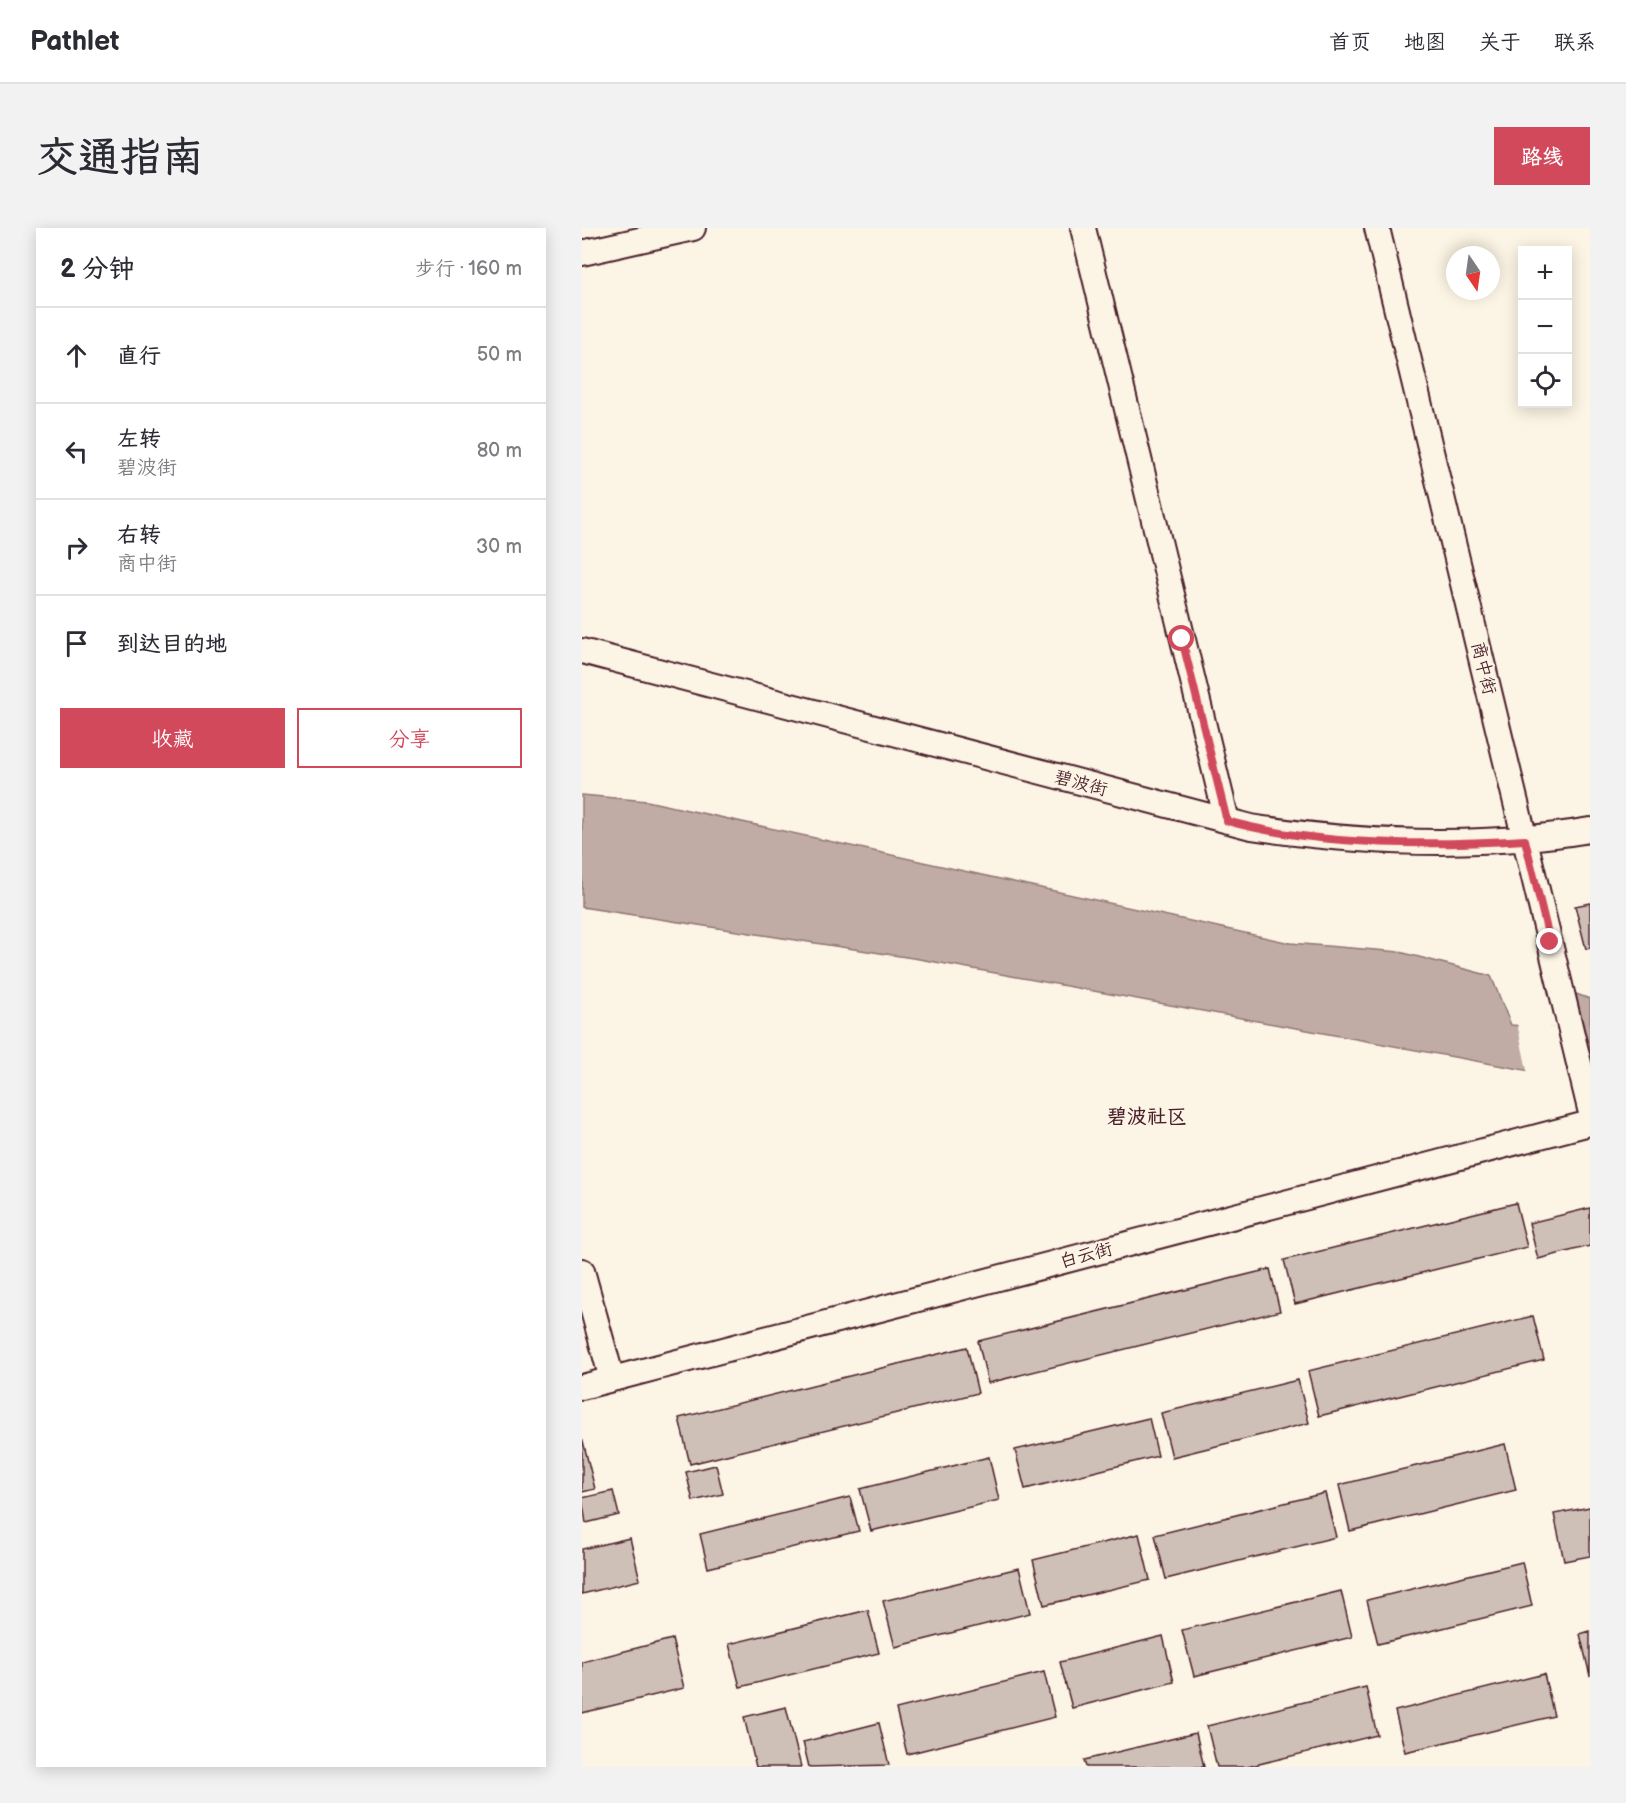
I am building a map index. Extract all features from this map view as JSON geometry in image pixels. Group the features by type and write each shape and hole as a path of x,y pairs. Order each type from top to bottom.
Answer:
{"street":[{"path":"582,253 693,228"},
{"path":"1083,228 1227,821"},
{"name":"商中街","path":"1377,228 1588,1103"},
{"name":"碧波街","path":"582,651 1251,827 1324,837 1468,844 1525,840 1590,830"},
{"name":"白云街","path":"582,1387 1590,1124"},
{"path":"582,1271 612,1379"}],"shaded area":[{"path":"582,795 647,801 1290,943 1400,952 1491,976 1511,1025 1582,1031 1576,994 1590,999 1590,1082 919,959 582,907"}],"pier":[{"path":"1517,1023 1579,1031 1573,1083 1528,1075"}],"building":[{"path":"1590,903 1590,948 1586,949 1575,906"},
{"path":"1516,1203 1527,1247 1295,1304 1284,1260"},
{"path":"1590,1208 1590,1246 1538,1259 1529,1223"},
{"path":"1270,1269 1280,1311 988,1383 978,1341"},
{"path":"1533,1316 1544,1360 1319,1416 1308,1371"},
{"path":"967,1347 978,1393 690,1464 679,1418"},
{"path":"1298,1380 1309,1423 1172,1457 1161,1413"},
{"path":"1149,1418 1158,1456 1025,1489 1015,1450"},
{"path":"582,1442 595,1489 582,1492"},
{"path":"1505,1444 1516,1490 1350,1531 1339,1485"},
{"path":"989,1457 999,1500 871,1531 860,1489"},
{"path":"716,1465 723,1494 693,1501 686,1472"},
{"path":"613,1491 619,1515 586,1523 582,1498"},
{"path":"1325,1493 1336,1537 1166,1579 1155,1535"},
{"path":"850,1497 859,1531 708,1568 700,1534"},
{"path":"1590,1507 1590,1556 1564,1561 1554,1514"},
{"path":"1139,1534 1150,1580 1044,1605 1033,1560"},
{"path":"630,1538 640,1580 582,1594 582,1549"},
{"path":"1522,1562 1532,1606 1378,1644 1367,1600"},
{"path":"1019,1568 1030,1613 895,1647 883,1601"},
{"path":"1341,1591 1352,1637 1194,1676 1182,1630"},
{"path":"868,1610 879,1653 740,1687 729,1644"},
{"path":"1590,1631 1590,1676 1580,1634"},
{"path":"1163,1636 1174,1682 1072,1708 1060,1662"},
{"path":"672,1639 684,1688 582,1713 582,1662"},
{"path":"1044,1672 1055,1717 907,1754 896,1709"},
{"path":"1544,1674 1554,1716 1405,1752 1395,1711"},
{"path":"1366,1687 1377,1735 1247,1767 1217,1767 1207,1726"},
{"path":"786,1707 801,1767 756,1767 744,1717"},
{"path":"879,1723 889,1765 809,1767 803,1742"},
{"path":"1196,1733 1204,1767 1086,1767 1084,1760"}],"district":[{"name":"碧波社区","path":"1147,1116"}],"route":[{"path":"1182,639 1227,821 1313,837 1468,844 1525,840 1550,942"}]}
